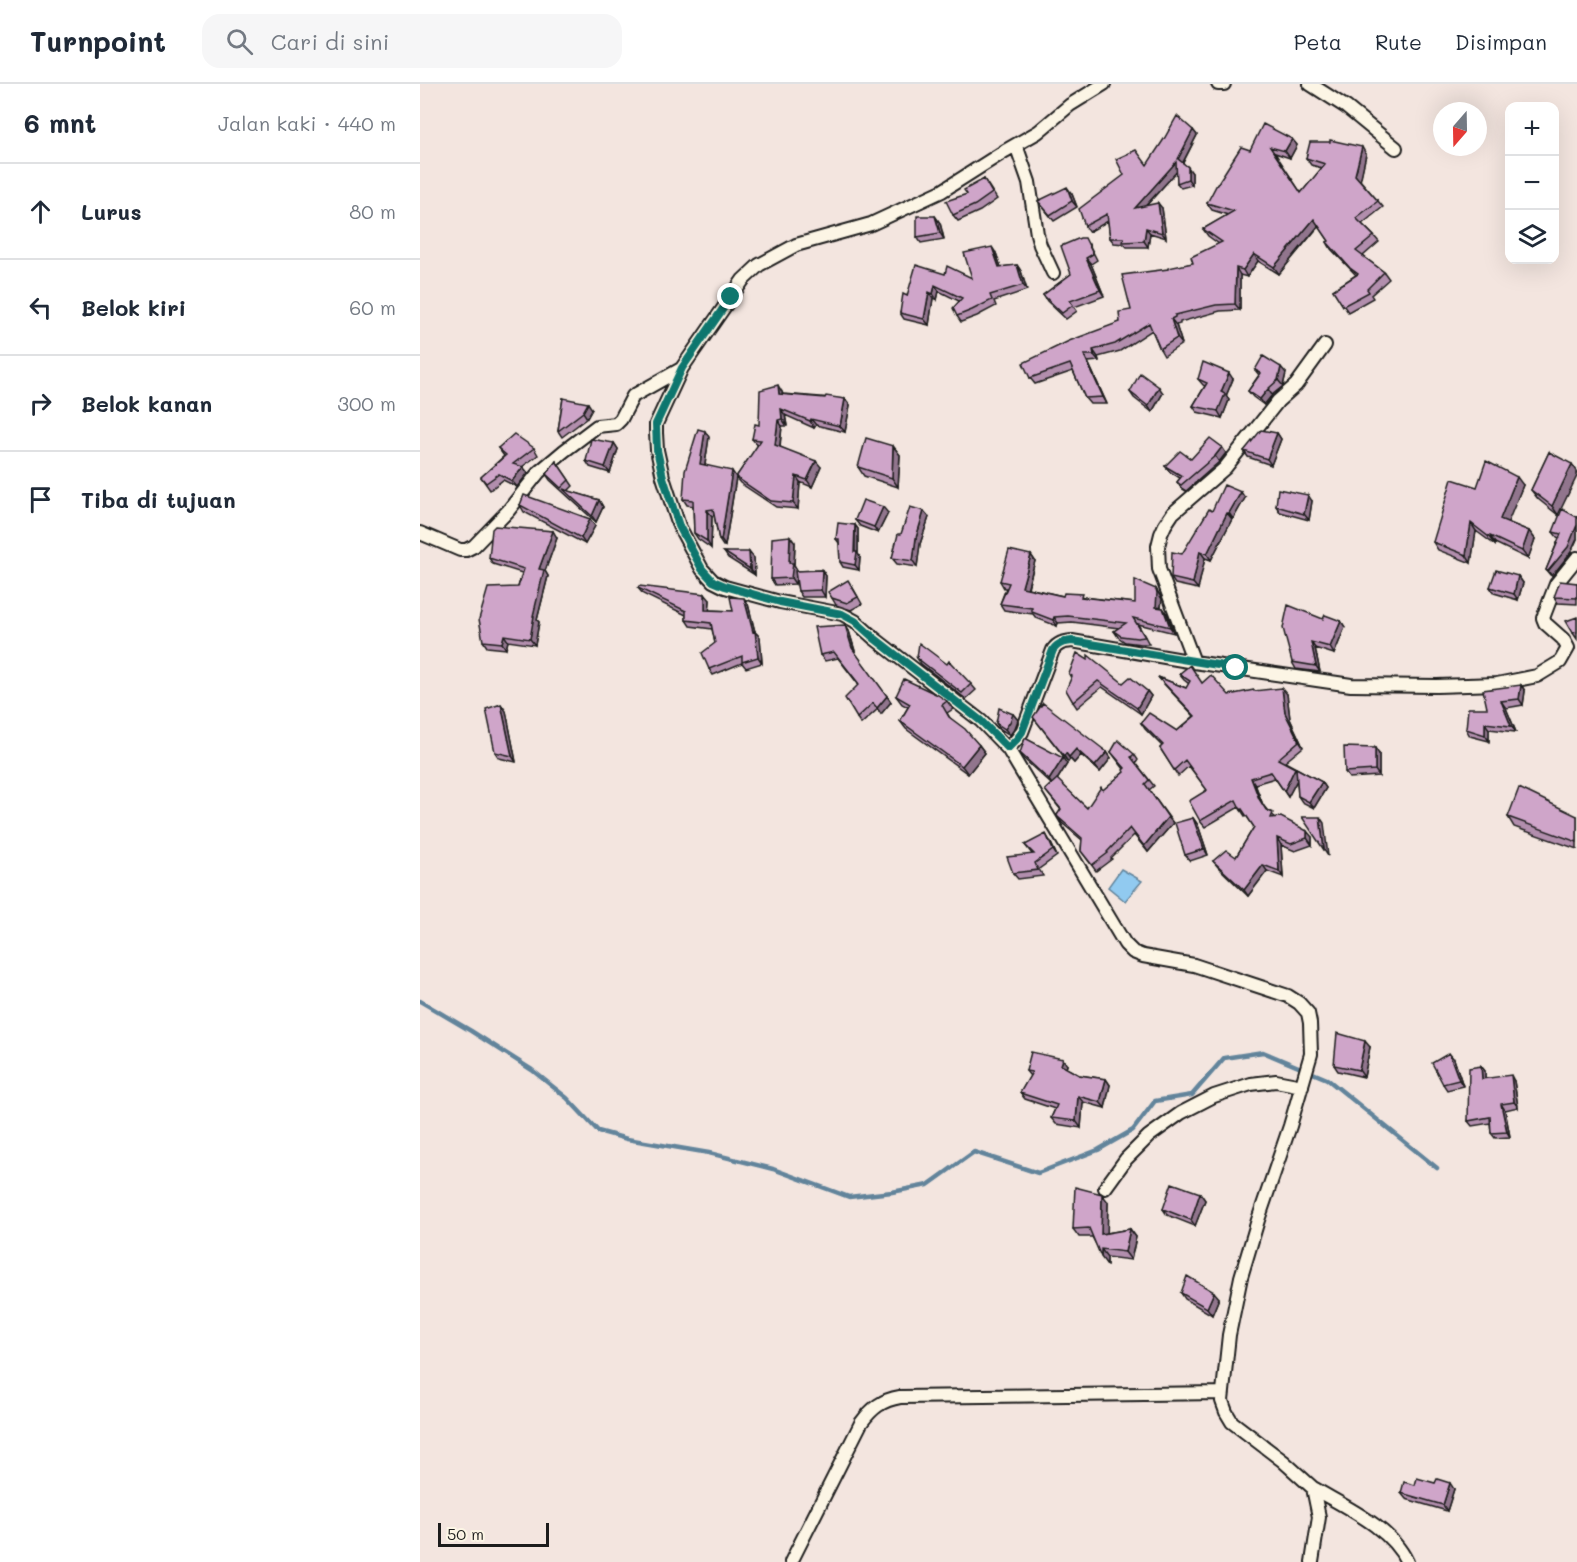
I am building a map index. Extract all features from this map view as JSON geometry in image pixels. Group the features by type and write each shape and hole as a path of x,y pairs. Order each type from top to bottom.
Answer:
{"street":[{"path":"1104,84 1070,105 1038,132 942,191 871,224 796,245 759,265 743,280 682,368 656,424 657,450 679,526 702,569 713,581 780,602 842,614 855,621 981,721 1008,748 1125,944 1133,952 1143,956 1194,965 1288,996 1308,1013 1311,1054 1241,1277 1229,1335 1222,1401 1232,1422 1283,1461 1313,1488 1376,1525 1402,1551 1407,1562"},
{"path":"1218,84 1224,84"},
{"path":"1310,84 1346,107 1396,148"},
{"path":"1016,145 1029,182 1040,245 1053,273"},
{"path":"1194,662 1159,569 1158,546 1161,534 1173,513 1225,468 1278,401 1296,385 1325,345"},
{"path":"420,533 460,550 474,546 548,465 597,426 616,424 633,396 682,368"},
{"path":"1008,748 1022,732 1053,650 1057,645 1072,641 1351,685 1497,684 1537,676 1560,662 1568,648 1563,639 1545,623 1543,618 1556,584 1577,558"},
{"path":"1105,1188 1126,1159 1149,1136 1189,1108 1214,1096 1251,1084 1276,1081 1302,1086"},
{"path":"791,1562 861,1423 869,1411 889,1399 900,1397 1222,1393"},
{"path":"1312,1562 1319,1517 1313,1488"}],"water":[{"path":"1121,869 1142,881 1125,901 1108,887"}],"building":[{"path":"1177,116 1193,130 1178,159 1188,167 1188,179 1177,183 1176,162 1135,208 1158,203 1162,233 1146,228 1144,241 1123,242 1124,238 1110,238 1107,214 1085,226 1079,209 1124,175 1116,159 1136,150 1147,165"},
{"path":"1263,124 1292,139 1285,151 1270,147 1301,193 1325,164 1306,158 1310,142 1330,142 1330,140 1362,147 1355,175 1378,201 1356,218 1374,236 1356,251 1384,272 1367,289 1369,292 1343,306 1333,290 1358,274 1327,242 1329,241 1314,219 1274,267 1254,254 1243,270 1236,268 1235,304 1216,305 1175,315 1171,319 1177,338 1160,349 1149,323 1115,344 1093,350 1094,355 1084,355 1103,397 1085,398 1070,364 1030,378 1023,363 1069,341 1120,322 1119,312 1131,310 1122,275 1193,263 1191,257 1222,242 1203,229 1234,211 1207,203 1241,147 1250,150"},
{"path":"984,179 992,193 975,205 953,215 946,201 967,194 964,190"},
{"path":"1067,187 1072,201 1050,215 1038,201"},
{"path":"917,216 935,216 940,233 917,237"},
{"path":"1085,238 1093,254 1086,258 1100,290 1070,301 1073,305 1062,313 1043,295 1071,274 1061,246"},
{"path":"992,247 999,267 1017,265 1023,285 990,295 992,300 957,316 953,308 962,298 935,285 933,294 929,292 924,319 900,313 903,294 907,296 916,265 945,274 947,266 972,278 964,253"},
{"path":"1263,356 1281,367 1278,380 1260,399 1248,391 1261,373 1255,370"},
{"path":"1203,362 1229,373 1221,392 1225,394 1218,411 1193,406 1207,383 1198,379"},
{"path":"1140,373 1159,387 1148,406 1130,392"},
{"path":"778,385 779,394 845,399 840,426 811,419 810,421 781,409 782,419 778,420 775,445 816,461 807,480 796,476 793,503 771,501 736,477 761,440 752,439 755,424 759,425 760,390"},
{"path":"563,398 588,403 583,412 558,431"},
{"path":"698,429 705,431 700,464 732,471 721,540 719,540 713,509 707,510 707,541 694,533 693,500 683,499 685,471"},
{"path":"1261,430 1277,433 1267,459 1244,451"},
{"path":"514,434 534,448 513,464 523,467 512,481 499,474 486,483 481,477 506,455 498,448"},
{"path":"866,438 893,446 892,478 858,467"},
{"path":"1210,438 1222,447 1215,456 1181,485 1177,482 1182,476 1165,466 1180,451 1191,459"},
{"path":"591,439 614,443 605,467 586,461"},
{"path":"1549,452 1572,464 1552,506 1531,490"},
{"path":"556,461 569,480 561,488 546,474"},
{"path":"1486,461 1517,477 1500,519 1529,531 1522,551 1489,537 1471,523 1466,555 1433,542 1452,479 1477,487"},
{"path":"1224,485 1241,492 1227,513 1207,554 1200,551 1193,583 1171,578 1172,552 1182,554 1209,509 1212,511"},
{"path":"563,489 599,500 592,516"},
{"path":"1278,489 1308,495 1304,514 1276,506"},
{"path":"524,495 590,519 581,538 520,505"},
{"path":"863,500 883,507 874,527 855,520"},
{"path":"910,507 924,511 916,538 913,561 892,558 898,534 901,534"},
{"path":"1562,509 1577,517 1577,525 1568,547 1548,571 1546,570 1561,534 1553,532"},
{"path":"838,523 855,525 854,552 857,552 855,565 840,562 839,539 836,539"},
{"path":"495,526 553,531 539,569 544,570 530,639 504,635 502,643 483,641 479,619 488,588 518,587 524,569 489,558 492,529"},
{"path":"790,536 789,563 793,563 791,578 771,579 772,538"},
{"path":"1009,550 1031,555 1022,587 1063,596 1064,593 1082,594 1081,597 1135,603 1135,580 1156,589 1156,607 1163,608 1170,627 1133,618 1145,637 1121,636 1114,631 1126,623 1068,616 1054,617 1053,620 1032,612 1032,608 1000,604 1009,583 1000,581"},
{"path":"724,552 749,552 750,569"},
{"path":"822,570 821,590 798,591 795,571"},
{"path":"1496,570 1518,576 1514,594 1490,587"},
{"path":"848,580 858,597 847,603 832,598 828,592"},
{"path":"1560,581 1577,583 1577,598 1554,597"},
{"path":"639,586 705,594 705,610 733,611 730,597 744,598 753,632 755,631 758,657 742,662 742,656 709,669 702,653 715,643 711,623 686,620 686,611 638,588"},
{"path":"1288,605 1323,619 1325,615 1341,621 1330,647 1311,642 1316,666 1292,662 1283,628"},
{"path":"1577,617 1577,632 1573,633 1566,621"},
{"path":"845,625 852,648 887,696 877,708 873,703 857,718 845,698 859,684 834,652 820,655 814,627"},
{"path":"919,643 947,664 949,661 971,684 962,693 917,658"},
{"path":"1077,653 1088,660 1088,655 1123,683 1130,677 1147,691 1137,708 1098,681 1073,702 1066,690"},
{"path":"1190,665 1202,683 1211,675 1229,695 1282,688 1285,713 1299,741 1278,759 1295,768 1284,791 1271,772 1251,778 1259,799 1266,810 1273,813 1271,818 1281,817 1307,831 1307,838 1291,844 1277,838 1279,871 1263,865 1244,890 1213,861 1226,850 1236,857 1254,827 1236,800 1200,821 1189,801 1207,790 1185,760 1174,770 1160,748 1163,745 1141,723 1149,713 1177,731 1195,716 1158,677 1186,688 1190,681 1179,674"},
{"path":"904,679 947,701 942,705 949,717 965,729 979,745 962,766 900,721 910,704 896,696"},
{"path":"1521,685 1519,699 1501,701 1511,726 1485,723 1485,735 1466,729 1468,708 1487,708 1483,690"},
{"path":"1043,703 1107,752 1095,766 1076,749 1069,757 1066,753 1064,756 1033,717"},
{"path":"501,704 512,756 495,752 486,709"},
{"path":"999,708 1013,714 1005,729 996,723"},
{"path":"1025,738 1063,758 1049,780 1020,753"},
{"path":"1118,740 1134,754 1131,757 1149,780 1145,784 1168,817 1144,846 1130,828 1108,853 1092,865 1081,851 1082,838 1058,817 1061,809 1045,790 1057,779 1087,808 1101,787 1103,790 1124,772 1125,768 1111,752"},
{"path":"1344,747 1375,748 1375,770 1345,772"},
{"path":"1296,768 1322,782 1309,802 1298,796"},
{"path":"1519,788 1577,816 1577,842 1508,817"},
{"path":"1302,817 1320,817 1324,850"},
{"path":"1193,818 1204,849 1185,855 1175,823"},
{"path":"1046,834 1053,850 1035,863 1038,870 1013,873 1007,857 1034,854 1025,845"},
{"path":"1337,1033 1365,1041 1359,1070 1334,1065"},
{"path":"1031,1052 1063,1059 1061,1065 1079,1075 1106,1079 1100,1102 1078,1096 1076,1121 1051,1118 1057,1105 1020,1093 1032,1072 1026,1071"},
{"path":"1449,1053 1459,1080 1443,1084 1432,1063"},
{"path":"1481,1066 1482,1079 1511,1075 1514,1102 1501,1104 1507,1132 1491,1133 1490,1117 1468,1121 1469,1068"},
{"path":"1172,1183 1200,1193 1191,1220 1163,1209"},
{"path":"1075,1187 1102,1194 1101,1234 1130,1229 1125,1252 1101,1249 1101,1257 1089,1228 1073,1229"},
{"path":"1187,1276 1214,1292 1207,1308 1181,1293"},
{"path":"1417,1478 1435,1483 1437,1479 1450,1483 1443,1505 1401,1493 1404,1482 1415,1485"}],"waterway":[{"path":"420,1001 532,1070 567,1098 598,1131 627,1139 709,1153 773,1169 849,1197 928,1185 974,1152 1038,1173 1098,1150 1133,1130 1155,1101 1192,1095 1224,1058 1263,1052 1327,1079 1437,1168"}],"route":[{"path":"731,297 682,368 656,424 657,450 663,477 679,526 702,569 713,581 780,602 842,614 855,621 981,721 1008,748 1022,732 1053,650 1064,642 1072,641 1236,668"}]}
